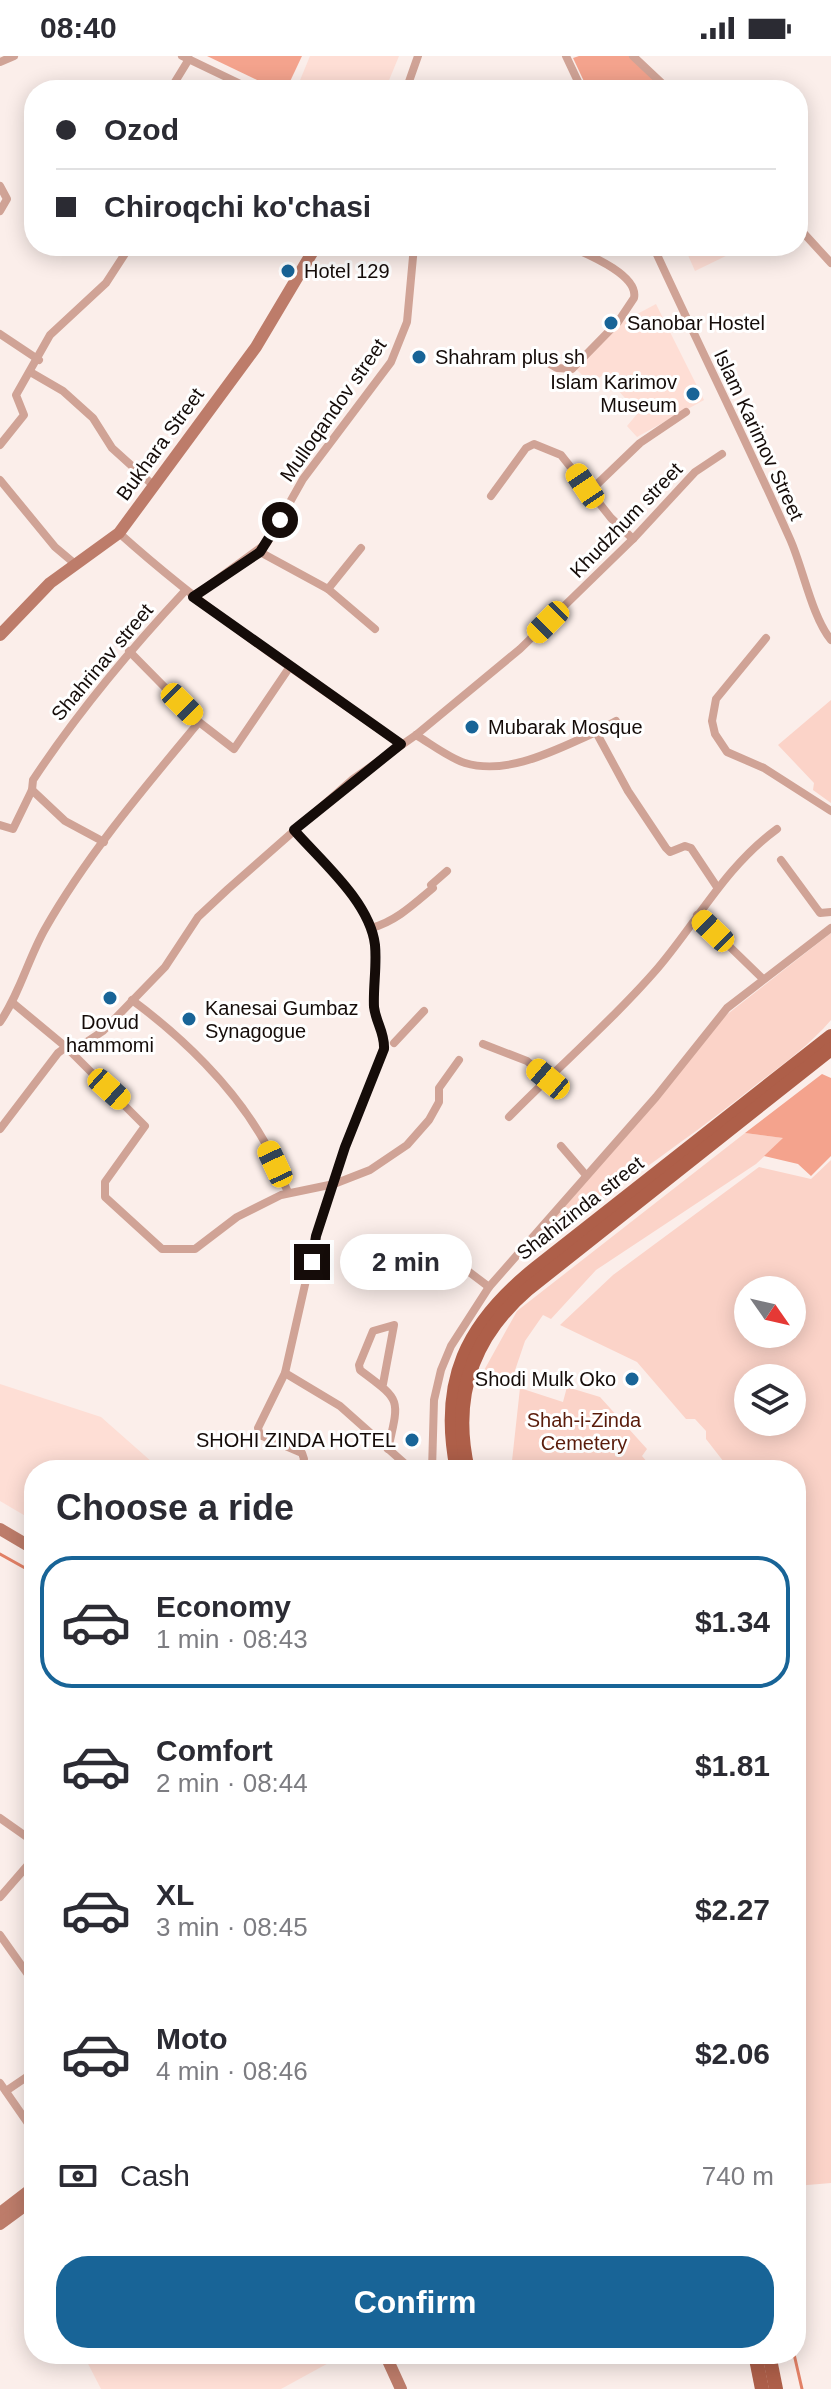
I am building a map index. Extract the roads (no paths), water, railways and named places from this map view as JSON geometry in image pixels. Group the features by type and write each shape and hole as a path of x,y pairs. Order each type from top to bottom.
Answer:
{"main road":[{"name":"Shahizinda street","path":"455,1460 450,1425 455,1378 464,1350 500,1300 536,1268 831,1036"},
{"name":"Shahizinda street","path":"467,1460 461,1412 467,1372 478,1349 510,1306 831,1049"},
{"path":"757,2364 762,2389"},
{"path":"771,2364 776,2389"}],"street":[{"path":"0,62 14,56"},
{"path":"566,56 577,80"},
{"path":"633,56 658,80"},
{"path":"175,80 185,58 232,80"},
{"path":"410,80 417,60"},
{"path":"0,186 7,199 0,211"},
{"path":"808,238 831,263"},
{"path":"0,445 22,421 24,410 16,395 32,373 50,335 106,283 124,256"},
{"name":"Bukhara Street","path":"0,635 74,563 119,533 256,347 310,256"},
{"name":"Mulloqandov street","path":"188,594 260,552 303,479 372,389 398,348 412,293 414,256"},
{"path":"543,360 564,371 572,369 618,322 634,298 632,284 620,273 588,256"},
{"name":"Islam Karimov Street","path":"658,256 779,514 803,569 824,631 831,640"},
{"path":"0,334 39,360"},
{"path":"32,373 63,391 93,418 112,448 154,486"},
{"path":"590,491 640,443 686,412"},
{"path":"491,496 526,448 534,444 561,455 633,539"},
{"name":"Khudzhum street","path":"0,1129 66,1047 82,1045 103,1031 165,967 198,917 294,830 520,649 633,539 695,472 722,454"},
{"path":"0,480 55,547 74,563"},
{"path":"119,533 188,594 401,744"},
{"path":"328,589 361,548"},
{"path":"260,552 328,589 375,629"},
{"name":"Shahrinav street","path":"0,825 13,829 32,790 33,780 70,723 129,651 188,594"},
{"path":"766,638 716,699 712,721 715,734 727,752 764,768 831,811"},
{"path":"129,651 199,722 234,749 289,668"},
{"path":"416,735 464,762 489,766 556,751 616,721"},
{"path":"0,1022 13,1003 44,930 104,842 199,722"},
{"path":"596,732 628,791 666,848 670,852 685,846 691,848 717,887"},
{"path":"32,790 65,821 104,842"},
{"path":"509,1117 642,985 717,887 777,829"},
{"path":"294,830 357,904 371,928 375,944 374,1008 385,1037 384,1049 316,1236 285,1373 258,1432 302,1453 302,1460"},
{"path":"781,860 820,913 831,912"},
{"path":"371,928 387,924 433,888 431,885 447,871"},
{"path":"697,915 763,979"},
{"path":"432,1460 434,1400 441,1370 451,1346 489,1287 585,1174 656,1097 727,1008 831,928"},
{"path":"132,1000 183,1044 226,1089 263,1139 288,1192"},
{"path":"13,1003 66,1047 145,1126 105,1182 105,1197 162,1249 195,1249 237,1217 288,1192 334,1184 370,1170 407,1145 429,1120 439,1102 439,1088 459,1060"},
{"path":"394,1043 424,1011"},
{"path":"483,1044 527,1061 548,1079"},
{"path":"561,1146 585,1174"},
{"path":"452,1259 489,1287"},
{"path":"383,1384 394,1325 373,1331 360,1359 360,1370 383,1384 396,1404 388,1449"},
{"path":"285,1373 340,1406 401,1460"},
{"path":"0,1529 24,1543"},
{"path":"0,1818 24,1835"},
{"path":"0,1897 24,1869"},
{"path":"0,1935 24,1969"},
{"path":"24,2077 3,2087 24,2117"},
{"path":"0,2213 24,2195"},
{"path":"0,2224 24,2206"},
{"path":"390,2364 401,2389"}],"waterway":[{"path":"0,1554 24,1567"},
{"path":"796,2364 802,2389"}],"place":[{"name":"Hotel 129","path":"288,271"},
{"name":"Sanobar Hostel","path":"611,323"},
{"name":"Shahram plus sh","path":"419,357"},
{"name":"Islam Karimov Museum","path":"693,394"},
{"name":"Mubarak Mosque","path":"472,727"},
{"name":"Dovud hammomi","path":"110,998"},
{"name":"Kanesai Gumbaz Synagogue","path":"189,1019"},
{"name":"Shodi Mulk Oko","path":"632,1379"},
{"name":"SHOHI ZINDA HOTEL","path":"412,1440"}],"park label":[{"name":"Shah-i-Zinda Cemetery","path":"584,1432"}]}
